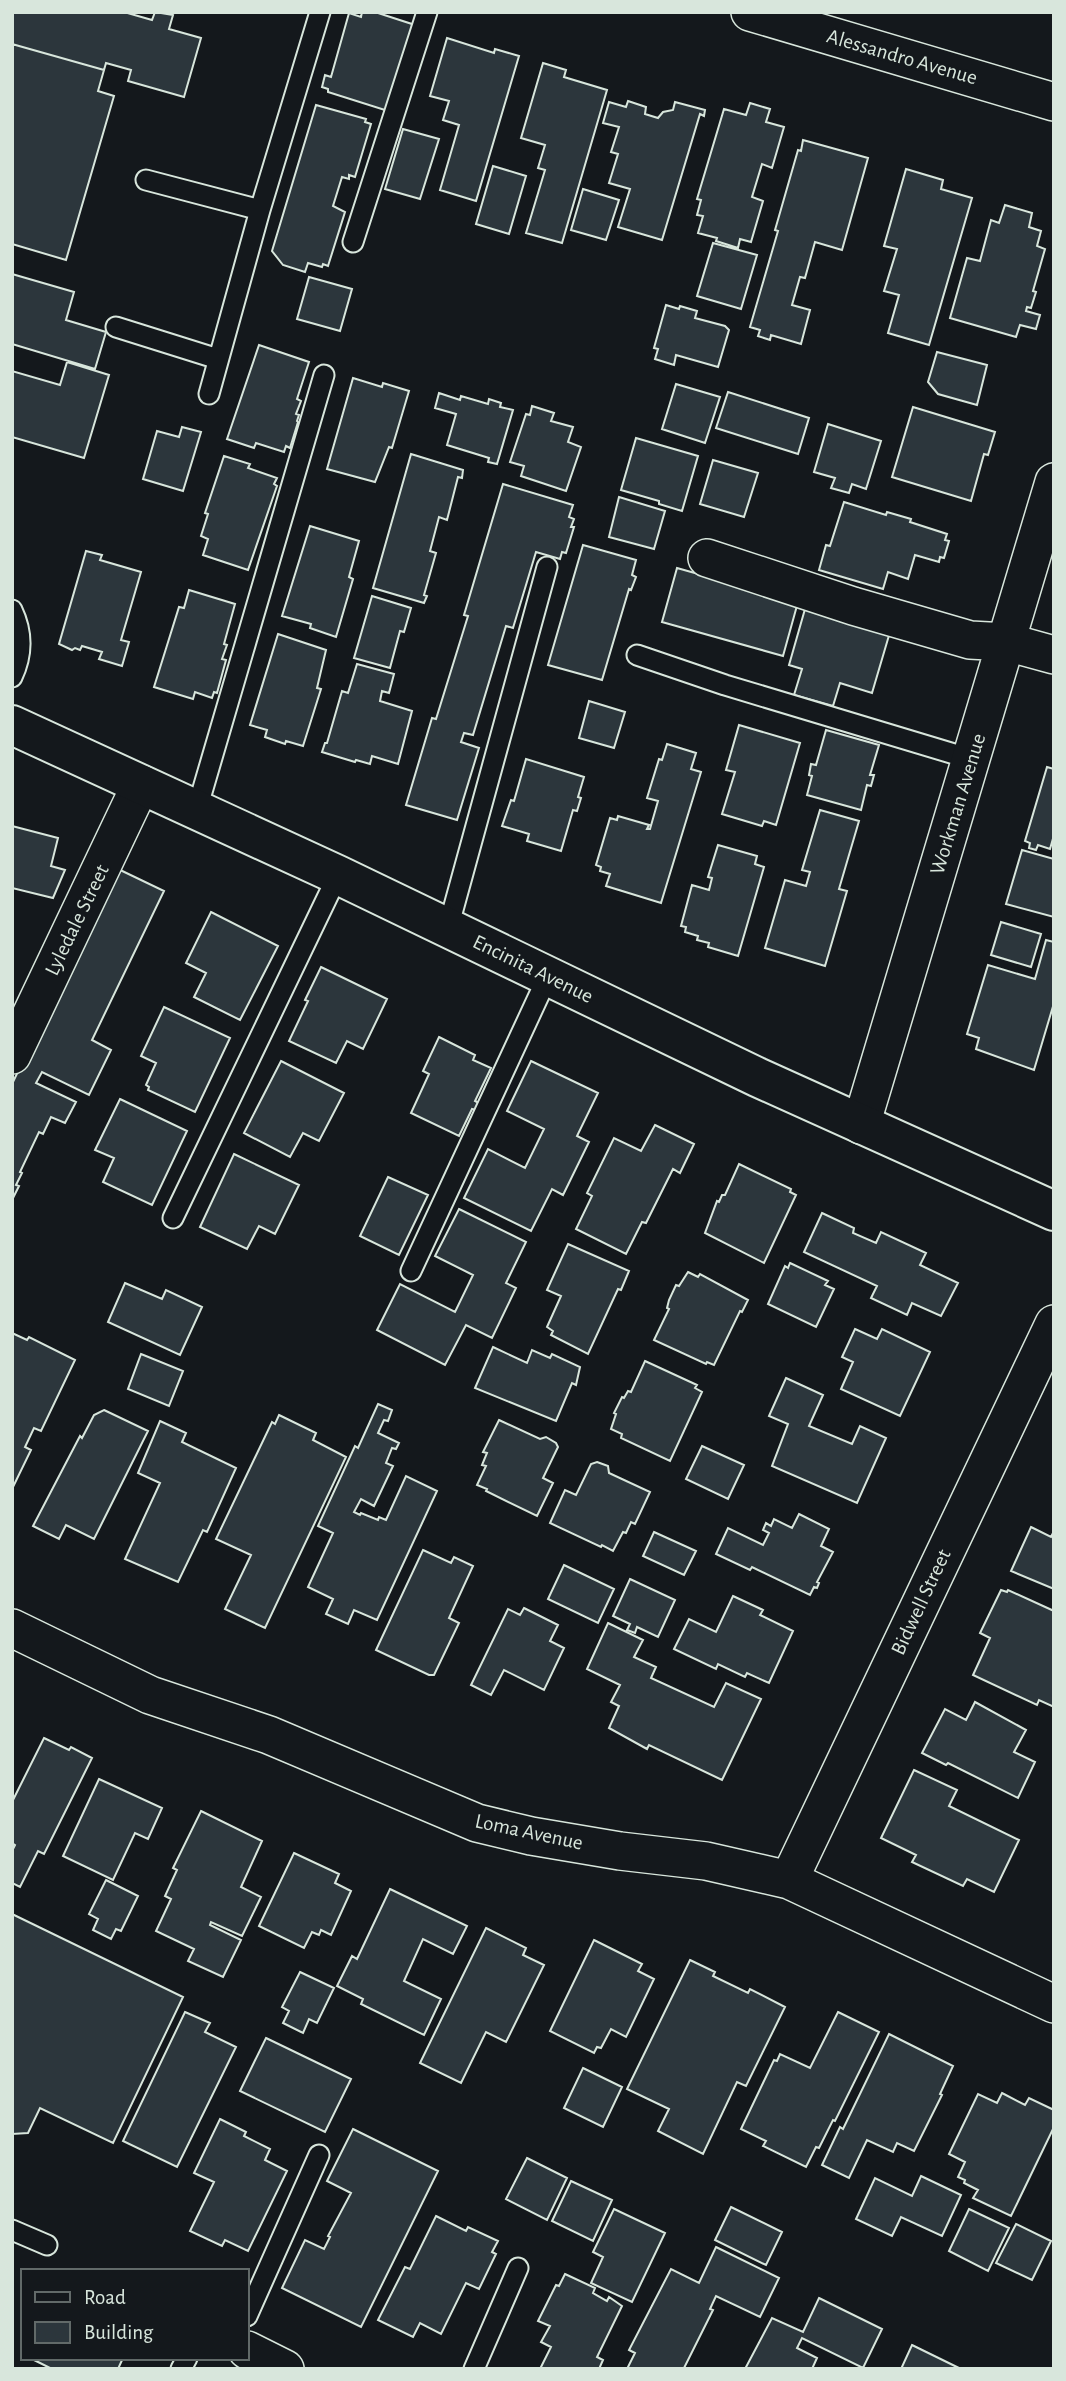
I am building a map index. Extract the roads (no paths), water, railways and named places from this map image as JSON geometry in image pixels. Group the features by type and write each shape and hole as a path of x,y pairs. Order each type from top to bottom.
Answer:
{"street":[{"name":"Alessandro Avenue","path":"750,12 1054,102"},
{"name":"Workman Avenue","path":"861,1125 1054,482"},
{"path":"707,558 853,606 970,640 1007,642 1054,655"},
{"name":"Encinita Avenue","path":"12,725 338,875 861,1125 1054,1211"},
{"name":"Lyledale Street","path":"12,1055 141,784"},
{"name":"Bidwell Street","path":"789,1880 1054,1324"},
{"name":"Loma Avenue","path":"12,1628 150,1695 269,1735 477,1823 531,1836 607,1849 705,1861 789,1880 1054,2004"},
{"path":"248,2350 285,2369"}],"lane":[{"path":"209,394 260,210 320,12"},
{"path":"354,242 427,12"},
{"path":"146,180 260,210"},
{"path":"116,327 218,359"},
{"path":"197,809 324,375"},
{"path":"448,928 547,567"},
{"path":"12,610 22,639 19,662 12,677"},
{"path":"637,655 725,685 971,759"},
{"path":"173,1218 338,875"},
{"path":"411,1271 548,976"},
{"path":"248,2314 318,2155"},
{"path":"12,2230 47,2245"},
{"path":"474,2369 518,2268"}]}
